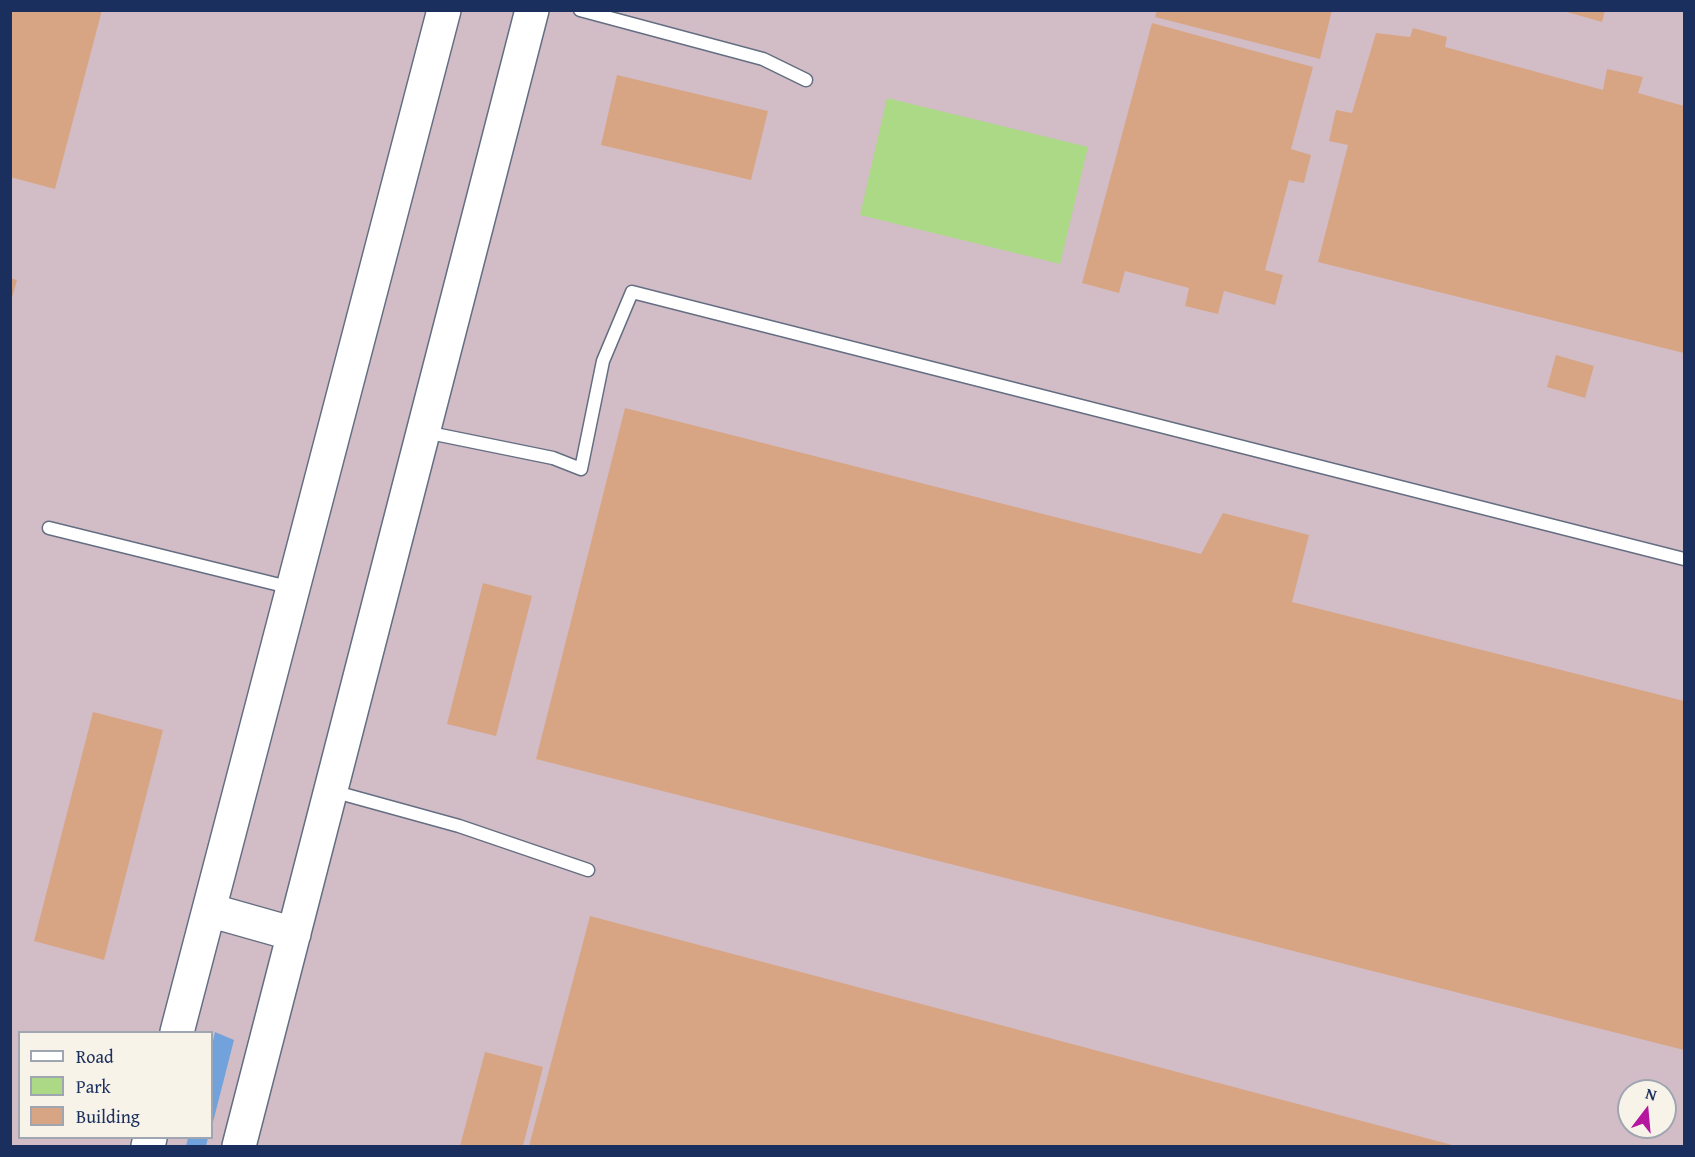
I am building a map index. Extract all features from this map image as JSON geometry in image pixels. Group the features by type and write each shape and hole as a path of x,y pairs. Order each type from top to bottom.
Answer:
{"street":[{"path":"177,1031 444,10"},
{"path":"239,1146 532,10"},
{"path":"209,910 294,934"}],"lane":[{"path":"580,10 763,59 806,80"},
{"path":"424,431 553,458 581,469 603,361 633,292 1684,559"},
{"path":"49,528 293,588"},
{"path":"331,791 459,826 588,870"}],"shaded area":[{"path":"10,11 1684,11 1684,1146 11,1146"}],"green space":[{"path":"887,98 1088,147 1060,264 860,215"}],"water":[{"path":"215,1032 234,1040 213,1122 213,1041"},
{"path":"188,1139 208,1139 206,1146 186,1146"}],"building":[{"path":"10,10 102,10 55,189 10,177"},
{"path":"1157,10 1332,10 1320,59 1155,17"},
{"path":"1560,10 1605,10 1602,22"},
{"path":"1152,23 1313,67 1291,149 1311,155 1304,183 1289,180 1265,270 1283,275 1275,305 1224,291 1218,314 1185,306 1189,288 1125,271 1119,293 1082,283"},
{"path":"1413,28 1447,37 1445,47 1603,90 1607,69 1643,77 1638,93 1684,106 1684,353 1318,262 1348,145 1329,141 1336,110 1352,113 1376,33 1410,37"},
{"path":"617,75 768,111 751,180 601,145"},
{"path":"10,278 17,280 11,301 10,301"},
{"path":"1556,355 1594,366 1585,398 1547,387"},
{"path":"625,408 1201,554 1223,513 1309,535 1292,602 1684,701 1684,1050 536,759"},
{"path":"483,583 532,596 496,736 447,724"},
{"path":"93,712 163,730 104,960 34,941"},
{"path":"590,916 1456,1146 529,1146"},
{"path":"485,1052 543,1067 523,1146 460,1146"}]}
